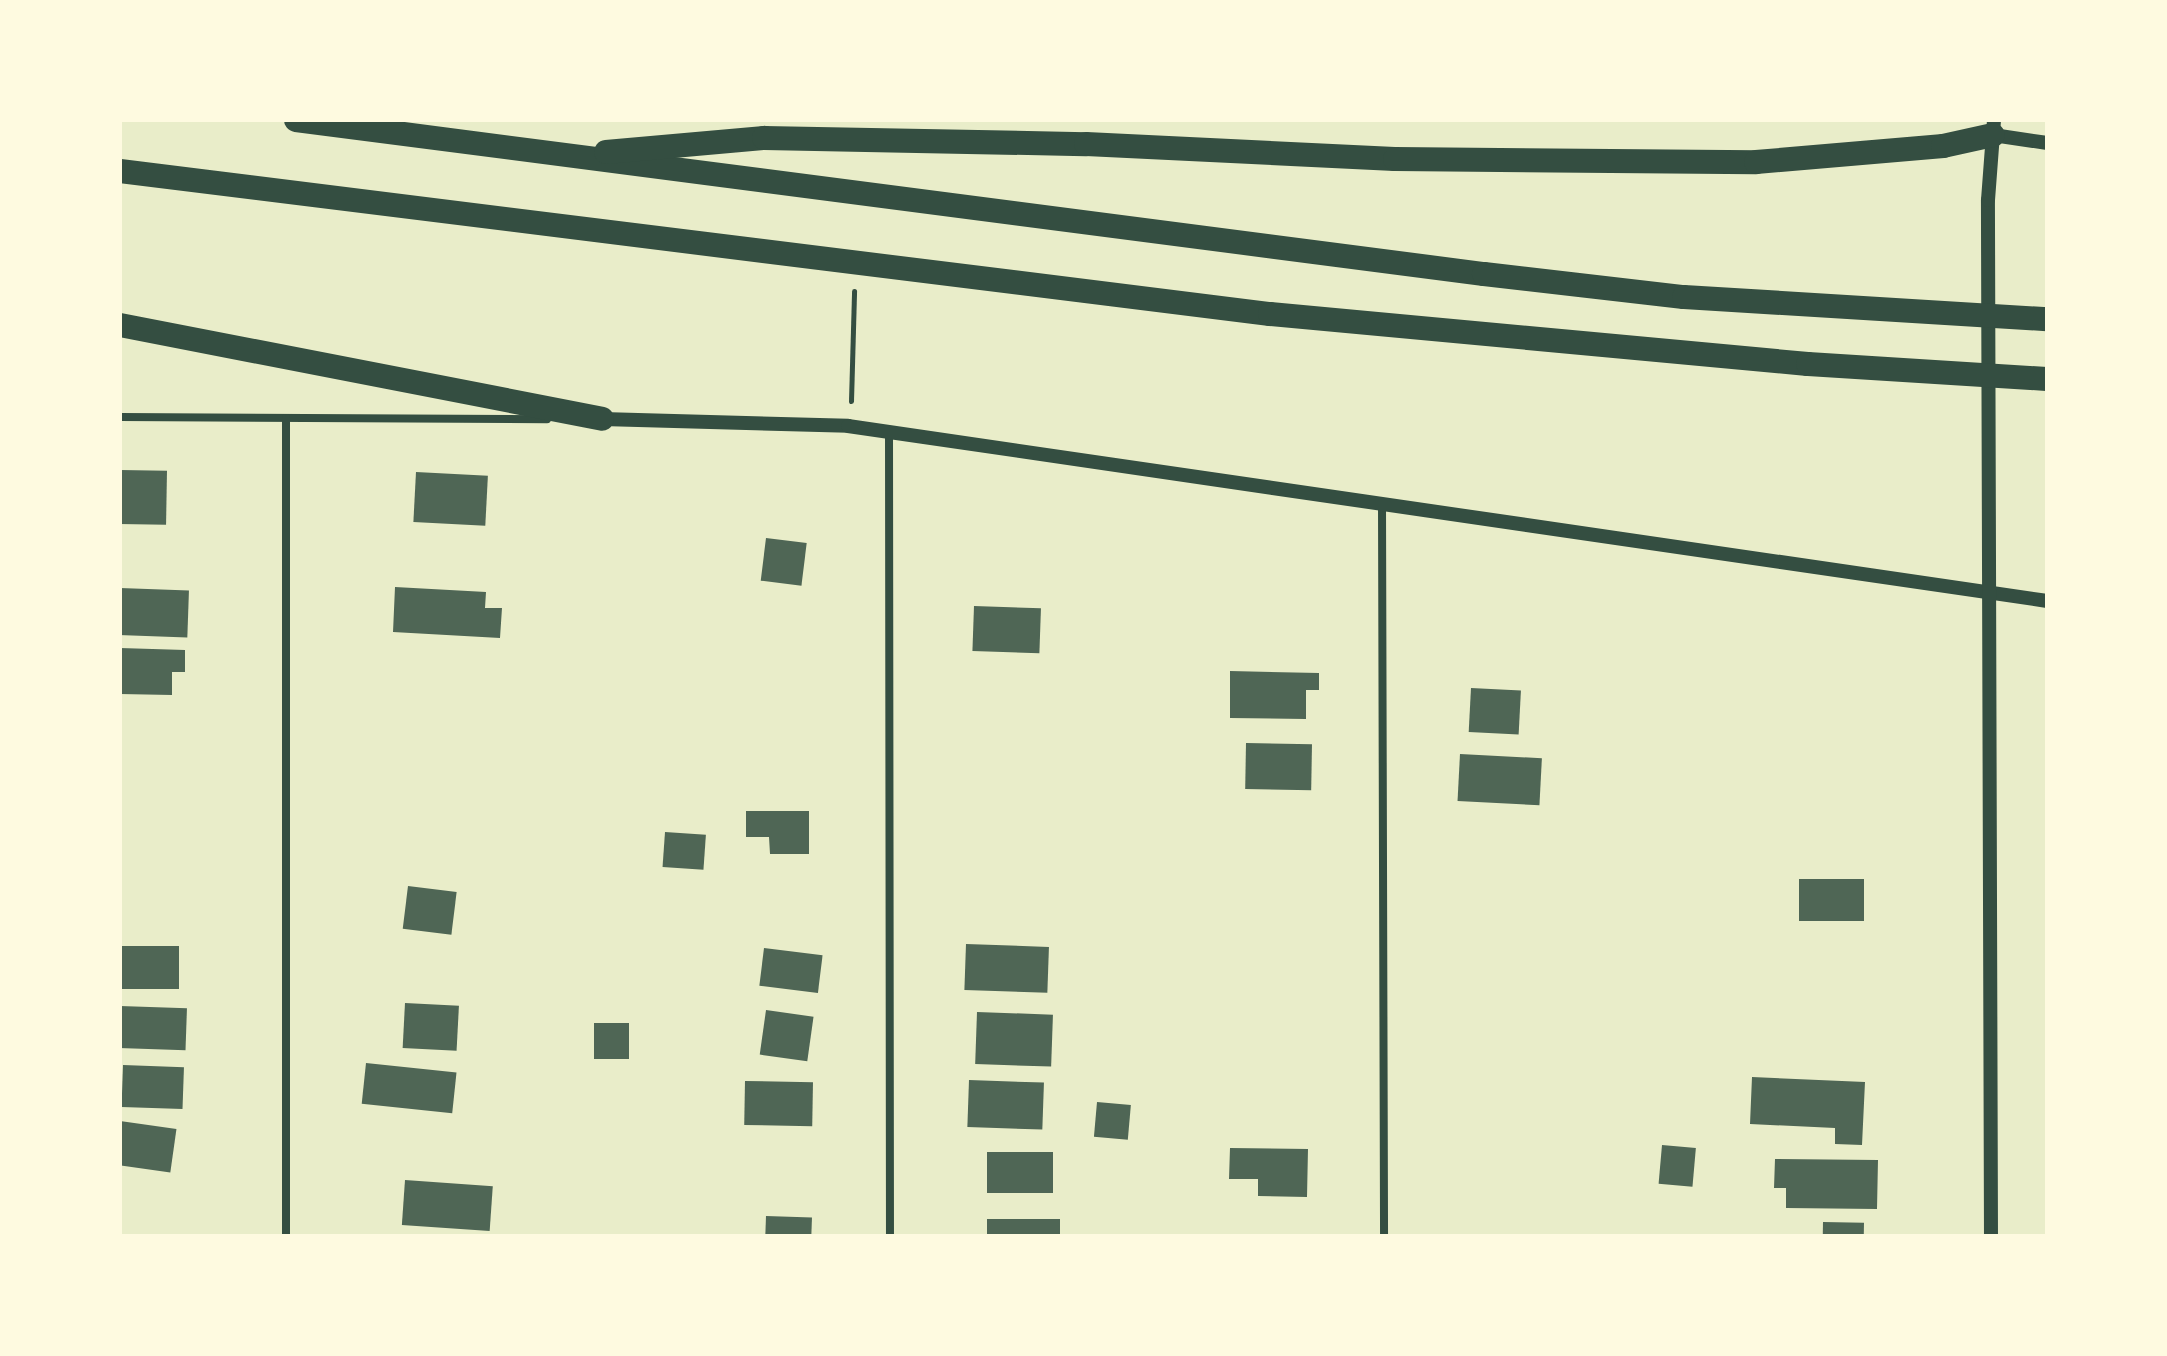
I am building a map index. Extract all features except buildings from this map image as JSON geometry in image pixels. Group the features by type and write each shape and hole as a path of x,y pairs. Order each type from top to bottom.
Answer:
{"highway":[{"path":"296,120 1638,292 2047,319"},
{"path":"560,156 764,138 1086,144 1395,159 1756,162 1943,146 1993,128"},
{"path":"120,171 1270,314 1808,364 2047,379"},
{"path":"120,325 602,419"}],"street":[{"path":"1991,1236 1988,200 1993,128 2047,143"},
{"path":"120,417 775,421 889,432 2047,601"},
{"path":"286,418 286,1236"},
{"path":"889,432 890,1236"},
{"path":"1382,504 1384,1236"}]}
